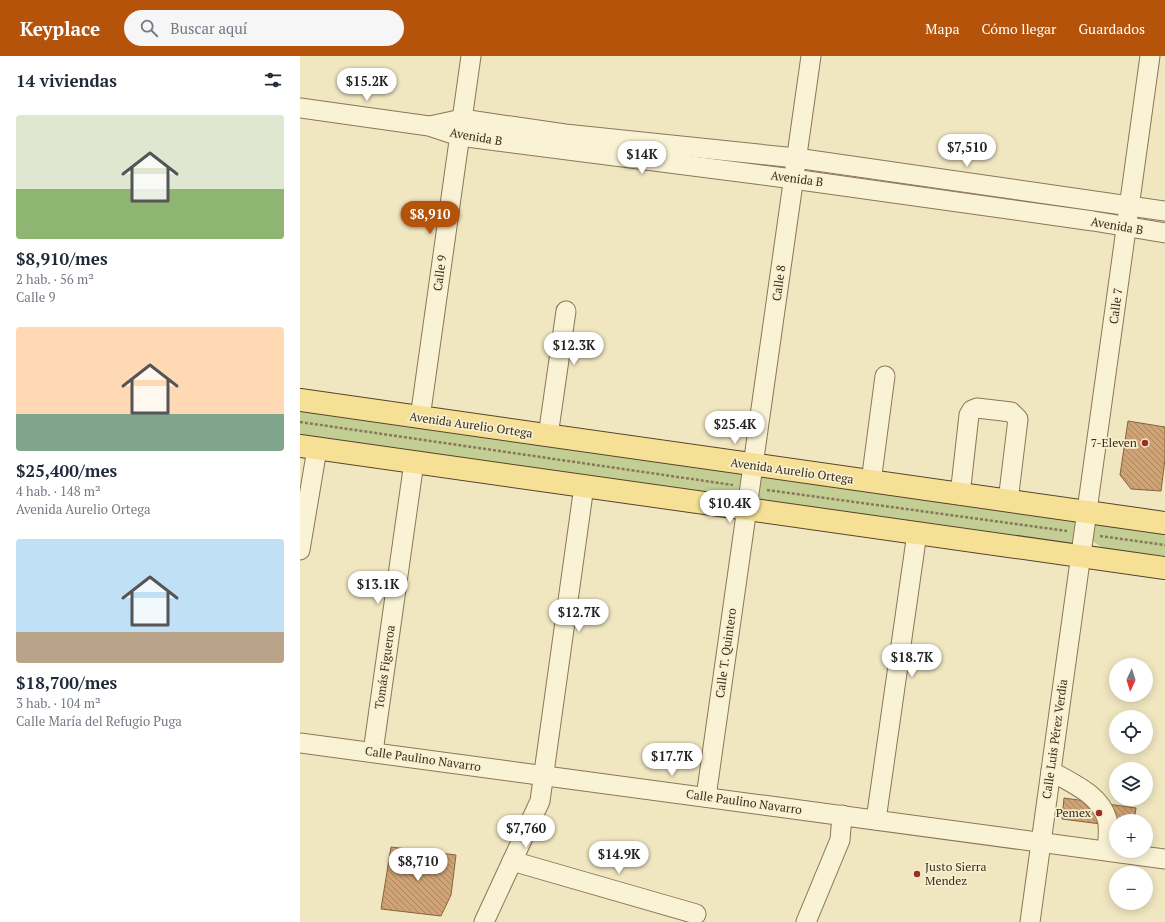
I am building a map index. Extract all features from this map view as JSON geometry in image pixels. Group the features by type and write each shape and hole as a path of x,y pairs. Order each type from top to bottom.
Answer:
{"main road":[{"name":"Avenida Aurelio Ortega","path":"300,400 1165,523"},
{"path":"309,448 1165,568"}],"street":[{"name":"Calle 9","path":"420,418 471,56"},
{"name":"Calle 8","path":"747,509 811,56"},
{"name":"Calle 7","path":"1081,556 1150,56"},
{"name":"Avenida B","path":"300,108 429,126 461,128 564,142 793,179 1093,221 1165,234"},
{"name":"Avenida B","path":"564,142 796,158 1165,211"},
{"path":"932,198 936,179"},
{"path":"548,436 566,311"},
{"path":"871,482 885,376"},
{"path":"960,495 969,415 972,410 976,408 1011,412 1018,419 1008,501"},
{"path":"300,550 309,448"},
{"name":"Tomás Figueroa","path":"373,752 414,462"},
{"path":"484,922 540,801 584,486"},
{"name":"Calle T. Quintero","path":"706,797 747,509"},
{"path":"876,820 917,533"},
{"name":"Calle Luis Pérez Verdia","path":"1030,922 1081,556"},
{"name":"Calle Paulino Navarro","path":"300,743 1165,858"},
{"path":"1051,771 1090,794 1100,806 1107,820 1108,851"},
{"path":"806,922 840,840 842,815"},
{"path":"512,861 696,914"}],"green space":[{"path":"300,402 1085,513 1087,532 1069,549 300,442"},
{"path":"1094,519 1165,524 1165,556 1103,548 1092,541"}],"building":[{"name":"7-Eleven","path":"1128,421 1165,427 1165,459 1161,491 1131,489 1120,475"},
{"name":"Pemex","path":"1064,798 1109,804 1109,806 1136,808 1135,814 1109,814 1109,825 1062,819"},
{"path":"391,847 456,855 451,895 441,916 381,909"}],"place":[{"name":"7-Eleven","path":"1145,443"},
{"name":"Pemex","path":"1099,813"},
{"name":"Justo Sierra Mendez","path":"917,874"}]}
